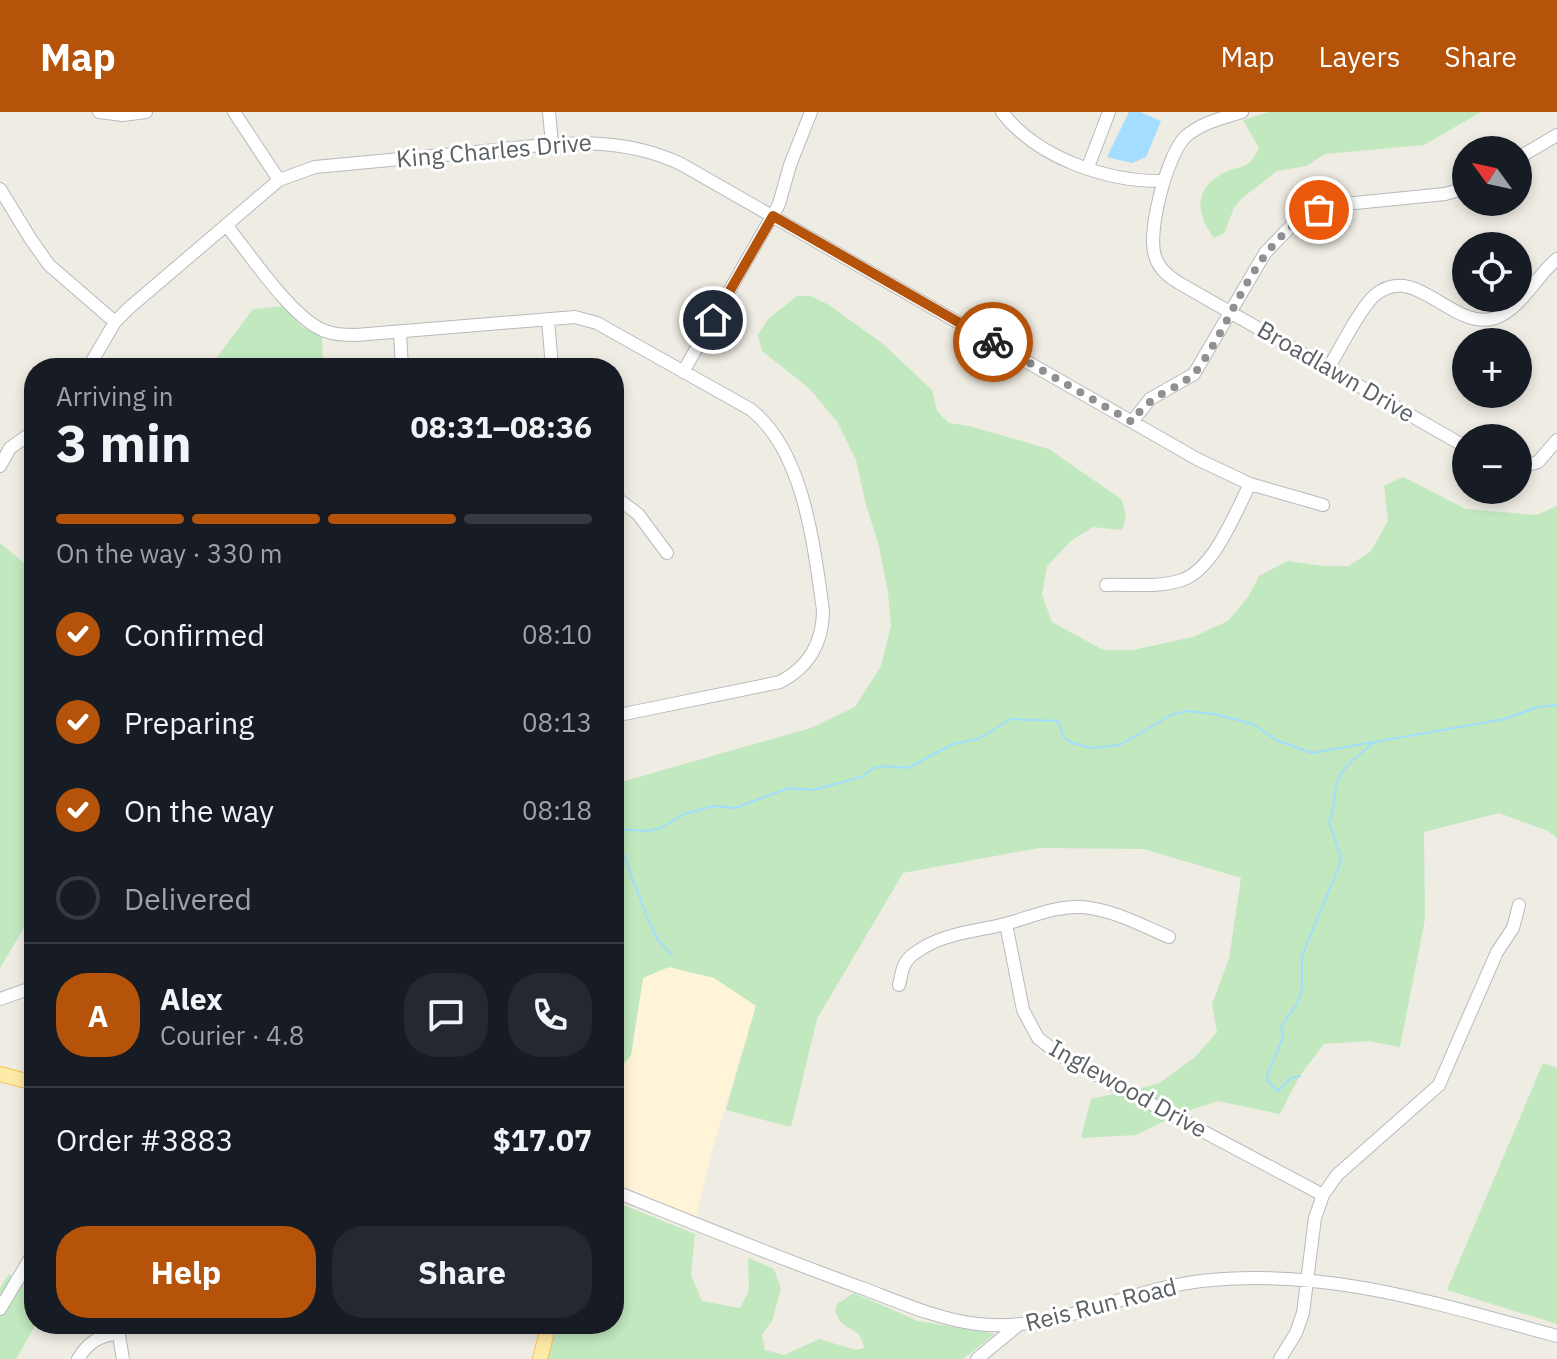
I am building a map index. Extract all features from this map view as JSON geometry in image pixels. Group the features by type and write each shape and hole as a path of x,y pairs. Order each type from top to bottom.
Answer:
{"main road":[{"path":"0,1074 24,1080"},
{"path":"540,1359 546,1334"}],"street":[{"path":"99,112 123,115 146,112"},
{"path":"234,112 279,180"},
{"path":"549,112 552,144"},
{"path":"683,372 773,216 811,112"},
{"path":"1002,112 1040,148 1126,178 1164,181"},
{"path":"1088,167 1109,112"},
{"name":"Broadlawn Drive","path":"1242,112 1214,120 1185,138 1170,161 1153,232 1157,262 1171,278 1452,439"},
{"path":"1532,150 1557,135"},
{"name":"King Charles Drive","path":"94,358 115,322 279,180 315,167 601,142 653,151 681,164 1197,459 1250,484 1323,505"},
{"path":"0,189 49,265 115,322"},
{"path":"1132,422 1150,399 1186,382 1194,374 1265,253 1290,227 1306,216 1335,205 1452,192"},
{"path":"226,225 291,305 315,326 332,334 400,332 575,317 597,323 750,409 774,433 790,465 804,506 820,586 823,625 820,639 809,659 780,682 624,714"},
{"path":"1329,367 1371,299 1385,289 1399,286 1414,288 1465,315 1486,320 1496,318 1513,306 1557,259"},
{"path":"548,319 551,358"},
{"path":"400,332 401,358"},
{"path":"0,466 5,445 24,436"},
{"path":"1532,464 1538,462 1557,440"},
{"path":"1106,585 1172,582 1197,573 1208,560 1250,484"},
{"path":"624,504 638,514 667,553"},
{"path":"1280,1359 1300,1323 1315,1218 1323,1195 1337,1175 1439,1085 1497,952 1513,928 1519,905"},
{"path":"899,985 902,966 915,952 959,932 1006,924 1048,911 1080,907 1108,911 1169,937"},
{"name":"Inglewood Drive","path":"1006,924 1023,1010 1038,1038 1061,1056 1323,1195"},
{"path":"0,999 24,991"},
{"name":"Reis Run Road","path":"624,1195 770,1255 944,1318 977,1324 1017,1326 1046,1321 1122,1298 1199,1282 1254,1277 1307,1279 1397,1294 1557,1336"},
{"path":"0,1309 24,1269"},
{"path":"977,1359 1017,1326"},
{"path":"78,1359 85,1348 106,1334"},
{"path":"118,1334 123,1359"}],"shaded area":[{"path":"668,967 714,978 756,1005 710,1158 696,1219 624,1189 624,1064 631,1055 643,978"}],"green space":[{"path":"1269,112 1481,112 1424,145 1325,154 1306,166 1277,171 1241,199 1224,233 1214,238 1201,213 1205,189 1220,175 1250,162 1259,148 1243,120"},
{"path":"797,296 811,296 829,305 882,343 932,390 937,411 949,423 1049,449 1121,499 1126,515 1121,530 1093,527 1072,540 1047,566 1042,595 1052,622 1103,650 1133,650 1193,637 1228,621 1248,597 1259,576 1288,561 1349,566 1371,551 1388,521 1384,486 1403,477 1466,509 1537,515 1557,506 1557,838 1548,831 1499,813 1424,832 1425,919 1400,1047 1369,1041 1324,1044 1299,1077 1280,1114 1218,1101 1181,1113 1136,1135 1081,1138 1091,1099 1158,1084 1195,1057 1217,1032 1212,1004 1229,959 1241,878 1144,849 1039,848 903,873 817,1019 791,1127 726,1110 756,1006 714,978 669,967 643,978 631,1055 624,1064 624,781 811,728 855,707 881,666 891,626 879,546 856,460 838,423 809,388 762,351 758,335 769,318"},
{"path":"283,306 302,327 322,337 323,358 216,358 253,309"},
{"path":"0,543 24,563 24,928 0,968"},
{"path":"1543,1063 1557,1068 1557,1324 1447,1290"},
{"path":"624,1206 695,1234 691,1275 702,1301 740,1308 749,1291 748,1258 774,1269 781,1289 772,1321 762,1335 765,1350 784,1355 819,1339 856,1350 864,1348 859,1335 842,1323 835,1312 837,1304 854,1293 918,1321 995,1334 963,1359 547,1359 553,1334 624,1334"},
{"path":"9,1274 24,1282 24,1334 30,1334 16,1359 0,1359 0,1288"}],"water":[{"path":"1129,112 1140,112 1161,121 1146,157 1132,163 1107,157"}],"waterway":[{"path":"624,830 661,828 684,814 714,806 735,808 789,788 813,790 861,777 874,768 908,768 953,744 978,739 1011,719 1058,721 1064,738 1092,748 1120,745 1171,715 1187,711 1214,714 1253,724 1276,740 1312,753 1505,719 1537,707 1557,705"},
{"path":"1300,1076 1291,1078 1278,1091 1267,1081 1283,1037 1281,1027 1297,1004 1302,988 1302,956 1339,866 1341,857 1329,822 1337,783 1347,766 1372,744"},
{"path":"624,856 658,940 672,955"}],"way so far":[{"path":"993,342 1132,422 1150,399 1186,382 1200,368 1265,253 1290,227 1319,210"}],"route":[{"path":"713,320 773,216 993,342"}]}
